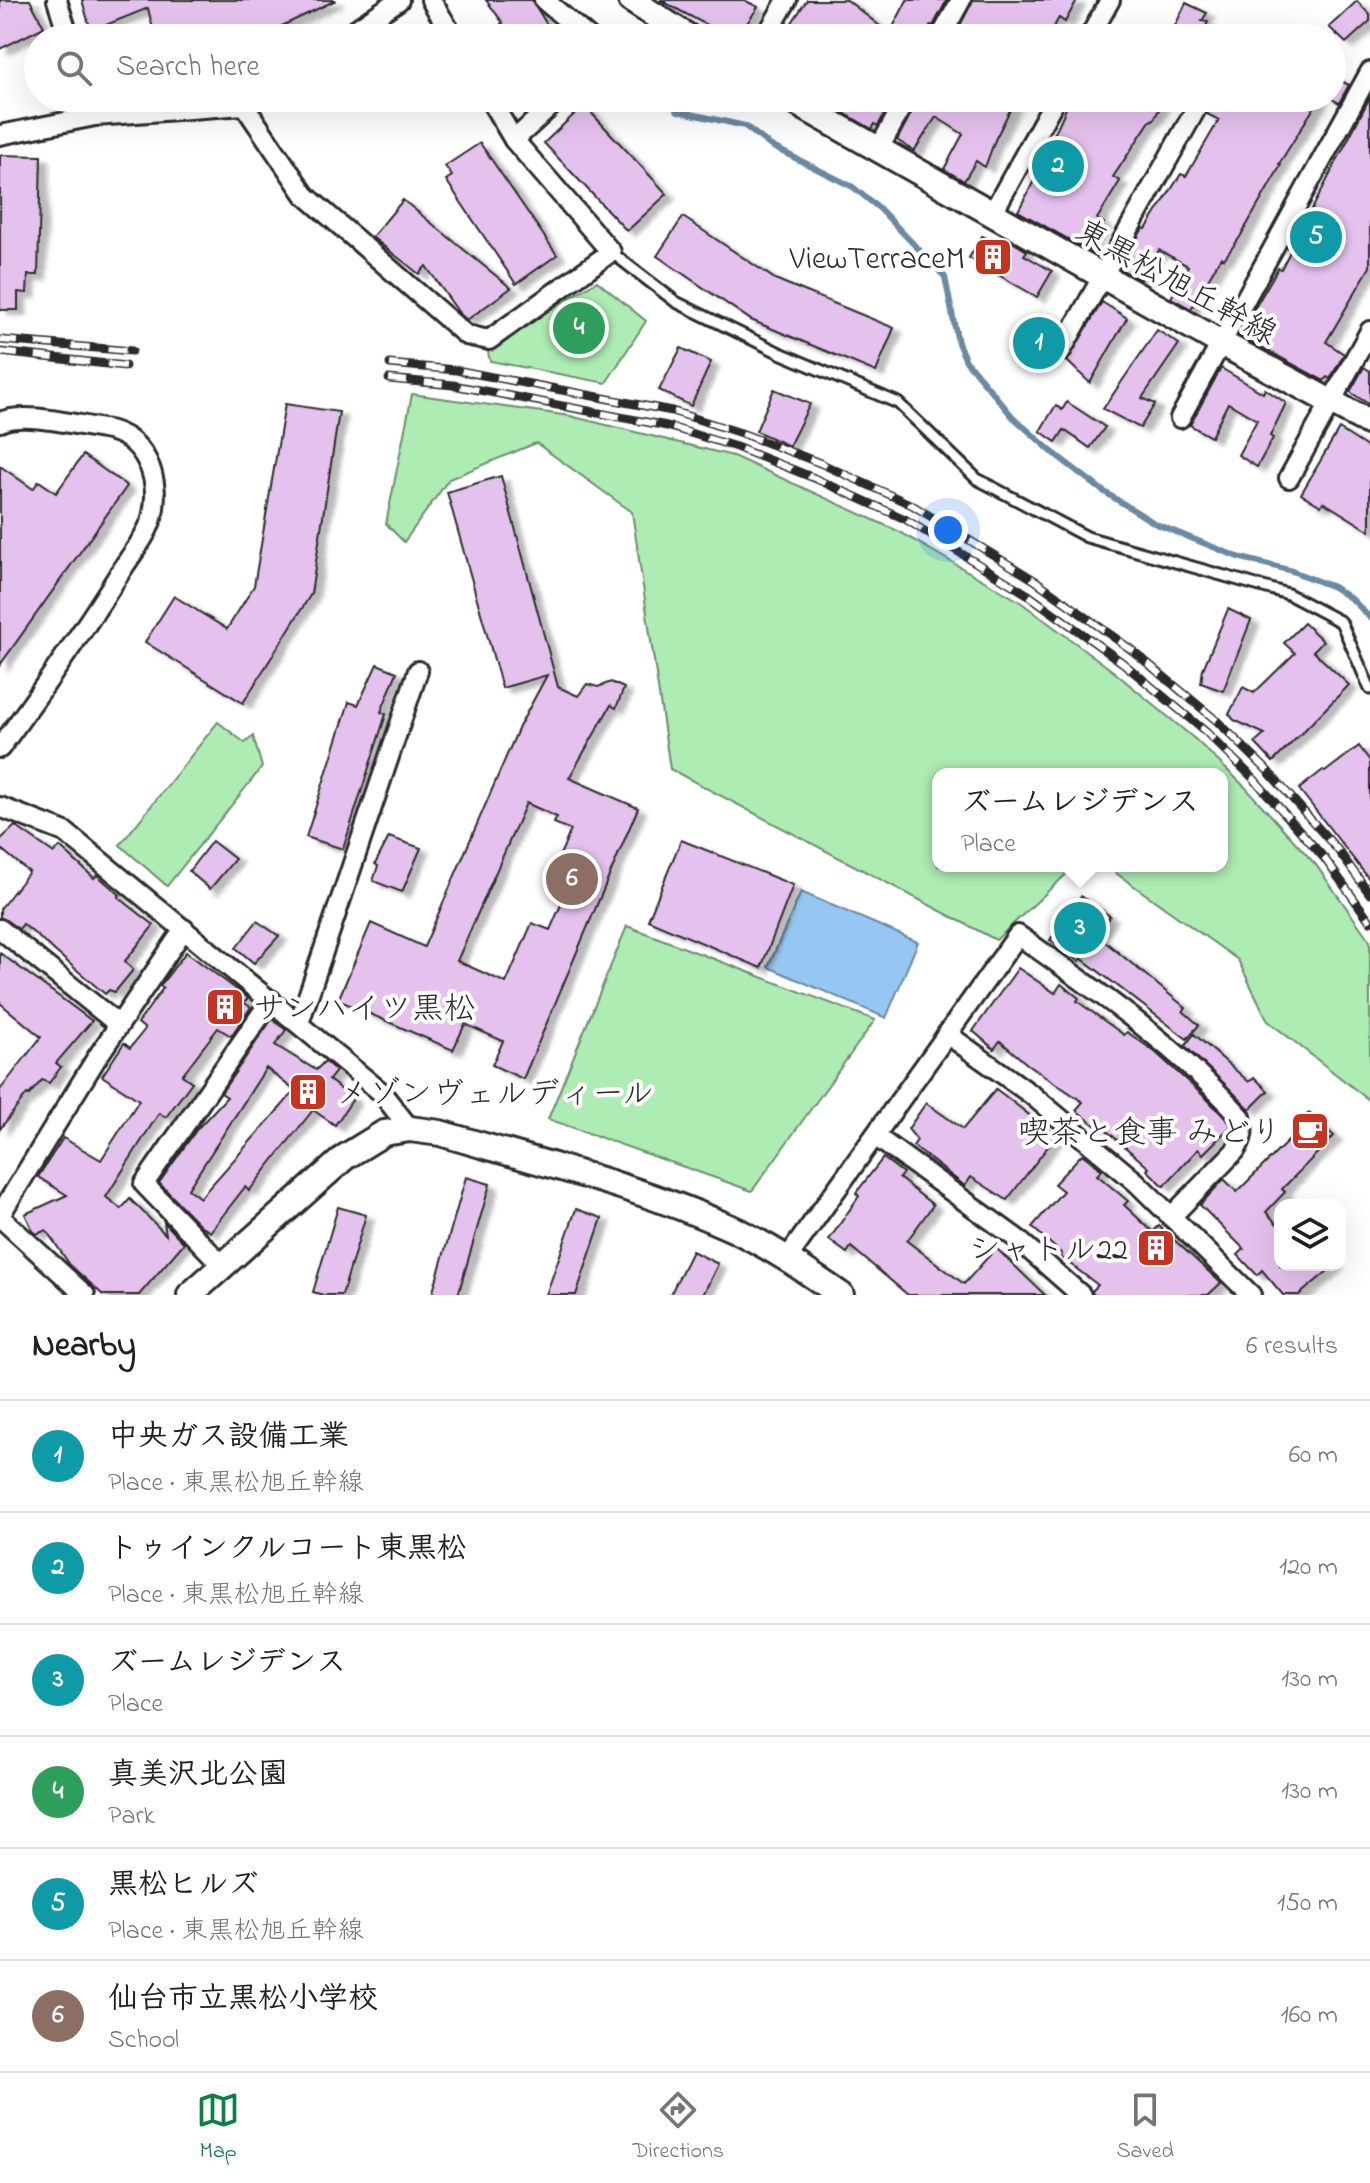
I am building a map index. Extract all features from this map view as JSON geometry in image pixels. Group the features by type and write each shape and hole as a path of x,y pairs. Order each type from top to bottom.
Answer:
{"street":[{"path":"57,0 65,24"},
{"path":"364,24 399,0"},
{"path":"431,0 446,24"},
{"path":"544,0 572,24"},
{"path":"631,0 668,24"},
{"path":"773,24 787,0"},
{"path":"948,24 961,0"},
{"path":"1097,24 1110,0"},
{"path":"1180,418 1370,72"},
{"path":"0,135 76,112"},
{"path":"255,112 305,195 466,335 489,340 611,252 514,140 497,112"},
{"path":"514,140 545,112"},
{"name":"東黒松旭丘幹線","path":"812,112 1221,343 1370,423"},
{"path":"878,150 899,112"},
{"path":"992,214 1048,112"},
{"path":"1061,351 1194,112"},
{"path":"1289,478 1370,331"},
{"path":"0,422 23,418 112,430 133,442 148,461 155,477 157,494 151,522 73,647 0,748"},
{"path":"299,1023 418,671"},
{"path":"0,807 65,832 381,1092 410,1129"},
{"path":"0,929 119,1025"},
{"path":"85,1295 0,1216 119,1025 184,929"},
{"path":"786,1260 1018,935 1160,1040 1241,1117 1243,1130 1235,1151 1171,1217"},
{"path":"223,1266 144,1184 271,1000"},
{"path":"947,1034 1032,1095 1136,1182 1251,1295"},
{"path":"190,1295 345,1157 384,1133 410,1129 440,1133 667,1202 733,1230 841,1295"},
{"path":"875,1136 1016,1238 1081,1295"}],"lane":[{"path":"611,252 676,302 780,353 898,403 977,479 1087,537 1288,594 1341,622 1370,689"}],"green space":[{"path":"597,281 646,321 606,383 490,361 487,348"},
{"path":"412,394 570,416 733,456 898,531 1019,601 1113,671 1225,768 932,768 932,872 1069,872 996,940 670,769 632,512 536,443 449,479 404,542 386,524"},
{"path":"218,722 245,743 253,736 262,767 167,886 120,845"},
{"path":"1228,771 1316,865 1370,941 1370,1101 1268,1021 1238,960 1114,872 1228,872"},
{"path":"627,926 875,1020 752,1191 548,1119"}],"water":[{"path":"801,892 918,942 886,1018 768,967"}],"building":[{"path":"0,0 30,0 42,24 24,24 24,37 0,49"},
{"path":"82,0 336,0 286,24 152,24 148,8 108,24 89,24"},
{"path":"486,0 532,0 547,24 501,24"},
{"path":"660,0 744,0 758,7 746,24 705,24"},
{"path":"807,0 847,0 877,24 791,24"},
{"path":"907,0 947,0 934,24 895,24"},
{"path":"973,0 1077,0 1065,22 1059,18 1055,24 961,24"},
{"path":"1357,1 1370,15 1370,21 1346,43 1346,24 1332,24"},
{"path":"1186,3 1207,13 1202,21 1207,24 1176,24"},
{"path":"1370,97 1370,267 1326,342 1344,354 1330,379 1327,377 1324,381 1239,335 1278,268 1281,269"},
{"path":"577,112 591,112 667,194 627,231 544,143"},
{"path":"842,112 886,112 878,126 875,124 872,129"},
{"path":"912,112 1009,112 985,167 976,161 964,181 944,169 963,134 936,117 914,151 897,140"},
{"path":"1064,112 1158,112 1113,177 1120,181 1097,219 1104,223 1088,250 1018,211 1037,175 1034,174 1056,138 1053,137"},
{"path":"1311,112 1240,237 1224,259 1221,257 1191,309 1171,298 1188,266 1159,250 1141,280 1120,269 1143,228 1146,229 1181,174 1186,176 1219,120 1207,114"},
{"path":"480,143 557,255 516,284 446,180 452,176 445,166"},
{"path":"0,155 41,156 38,275 28,275 27,293 18,292 18,310 0,310"},
{"path":"403,200 511,288 467,320 426,266 419,274 372,237"},
{"path":"683,217 775,279 894,328 876,372 751,320 657,256"},
{"path":"982,236 1000,245 1004,237 1027,251 1024,255 1052,271 1037,297 969,258"},
{"path":"1102,302 1127,318 1090,383 1067,361"},
{"path":"1035,320 1057,333 1043,356 1022,339"},
{"path":"1157,330 1179,344 1142,398 1155,404 1140,428 1103,409"},
{"path":"681,348 711,362 691,406 659,390"},
{"path":"1364,367 1370,371 1370,405 1350,392"},
{"path":"1221,368 1286,403 1270,436 1273,438 1257,467 1238,455 1257,420 1228,403 1211,437 1190,425"},
{"path":"774,389 810,404 789,446 756,431"},
{"path":"1067,402 1105,427 1090,448 1064,430 1056,442 1040,431 1056,405 1062,410"},
{"path":"285,404 339,412 311,594 243,703 145,642 174,596 227,629 254,586"},
{"path":"1339,429 1370,449 1370,531 1323,502 1321,506 1301,494"},
{"path":"83,455 127,486 0,665 0,466 33,489 39,481 56,493"},
{"path":"501,476 558,687 578,696 587,684 598,687 611,682 624,688 616,708 611,705 569,778 638,808 523,1079 492,1065 503,1041 465,1024 453,1050 338,1000 371,923 424,947 519,727 547,675 502,688 447,492","holes":["526,803 557,817 554,823 571,830 559,857 566,860 554,886 567,891 550,930 532,923 506,983 457,961"]},
{"path":"1228,609 1251,620 1223,691 1201,683 1203,669"},
{"path":"1304,623 1323,641 1313,651 1349,685 1273,762 1255,743 1265,734 1234,720 1229,714 1243,687 1254,693 1295,653 1284,643"},
{"path":"377,664 397,672 381,712 386,714 343,849 306,837 349,702 358,705"},
{"path":"1359,746 1370,761 1370,880 1299,789"},
{"path":"15,826 54,853 60,847 154,925 125,961 133,970 115,992 109,990 105,994 23,924 19,929 0,917 0,909 29,872 0,848 0,840"},
{"path":"389,837 421,848 402,892 373,881 378,866 375,864"},
{"path":"681,840 793,885 761,968 648,920"},
{"path":"212,841 235,859 210,889 189,871"},
{"path":"1081,896 1110,916 1097,935 1186,1008 1183,1011 1199,1025 1187,1039 1081,958 1079,961 1050,940"},
{"path":"257,921 279,936 254,963 236,948"},
{"path":"186,952 248,998 244,1003 251,1007 231,1036 218,1028 182,1075 192,1082 166,1117 159,1113 106,1197 121,1209 130,1199 166,1235 164,1222 184,1243 139,1295 103,1295 70,1265 46,1230 37,1234 33,1231 25,1214 67,1195 38,1177 63,1138 101,1160 139,1100 102,1076 124,1043 130,1048 145,1029 138,1023 163,988 160,986"},
{"path":"0,953 92,1021 56,1063 61,1067 49,1083 42,1080 27,1094 0,1129 0,1090 41,1037 0,1003"},
{"path":"1018,968 1055,993 1061,984 1079,998 1077,1001 1124,1035 1127,1032 1155,1052 1207,1099 1230,1123 1230,1127 1203,1154 1198,1149 1164,1186 1147,1170 1149,1168 1099,1124 1097,1127 1076,1110 1083,1102 1027,1064 1000,1041 994,1049 973,1031"},
{"path":"272,1019 286,1030 275,1045 316,1070 325,1061 336,1071 329,1080 353,1099 335,1125 313,1110 249,1191 245,1187 210,1232 159,1183 197,1129 227,1097 221,1093","holes":["266,1068 295,1091 200,1198 188,1189"]},
{"path":"1194,1034 1249,1082 1254,1077 1268,1091 1250,1109 1185,1046"},
{"path":"996,1089 1056,1136 1007,1200 971,1177 965,1186 913,1146 917,1140 908,1129 926,1103 963,1129"},
{"path":"1309,1113 1334,1136 1282,1189 1285,1192 1274,1199 1266,1212 1274,1221 1274,1271 1328,1271 1299,1295 1283,1295 1262,1270 1257,1275 1238,1255 1244,1249 1200,1205 1224,1179 1237,1192 1295,1134 1292,1131"},
{"path":"1082,1154 1102,1170 1097,1175 1128,1201 1124,1205 1153,1232 1159,1226 1221,1283 1208,1295 1093,1295 1092,1291 1098,1285 1061,1257 1062,1254 1032,1227 1063,1191 1054,1184"},
{"path":"883,1158 903,1173 899,1178 933,1205 907,1241 964,1284 996,1248 1045,1295 908,1295 851,1247 847,1253 829,1240 859,1196 856,1193"},
{"path":"466,1177 490,1184 458,1295 432,1295"},
{"path":"338,1207 366,1215 342,1295 323,1295 313,1292"},
{"path":"576,1209 602,1218 576,1295 546,1295"},
{"path":"692,1251 718,1264 703,1295 670,1295"}],"waterway":[{"path":"682,112 745,126 771,146 853,187 880,209 945,277 958,343 966,361 1013,417 1103,491 1156,524 1238,557 1292,571 1333,587 1353,600 1370,618"}],"railway":[{"path":"0,340 132,351"},
{"path":"0,352 125,366"},
{"path":"390,364 456,370 672,411 820,463 912,505 1036,581 1133,651 1217,721 1266,769 1337,849 1370,894"},
{"path":"389,379 453,385 667,426 736,447 905,519 1027,594 1123,663 1206,732 1254,779 1325,859 1370,921"}],"place":[{"name":"トゥインクルコート東黒松","path":"1058,166"},
{"name":"黒松ヒルズ","path":"1316,237"},
{"name":"ViewTerraceM","path":"993,257"},
{"name":"真美沢北公園","path":"579,328"},
{"name":"中央ガス設備工業","path":"1039,343"},
{"name":"仙台市立黒松小学校","path":"572,879"},
{"name":"ズームレジデンス","path":"1080,928"},
{"name":"サンハイツ黒松","path":"225,1007"},
{"name":"メゾンヴェルディール","path":"308,1092"},
{"name":"喫茶と食事 みどり","path":"1310,1131"},
{"name":"シャトル22","path":"1156,1248"}]}
